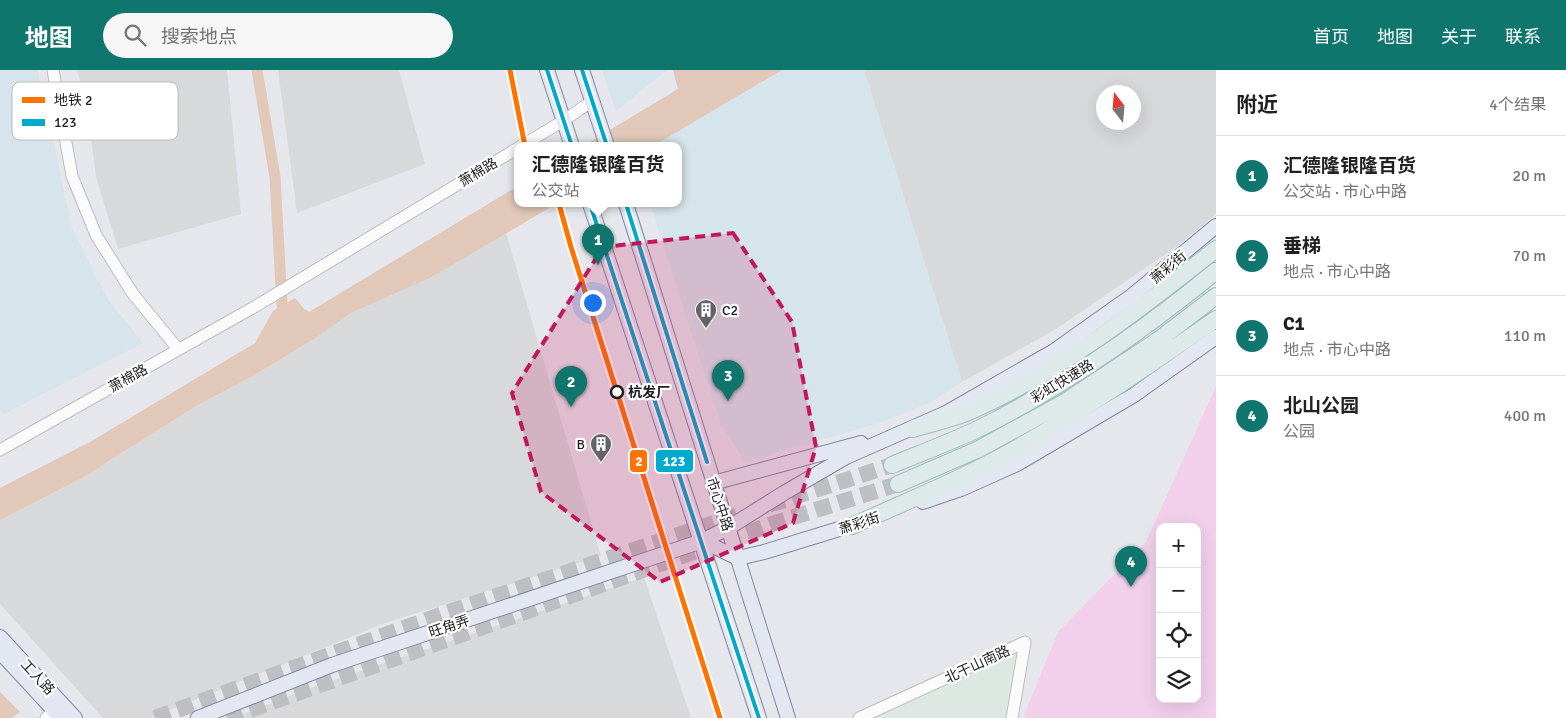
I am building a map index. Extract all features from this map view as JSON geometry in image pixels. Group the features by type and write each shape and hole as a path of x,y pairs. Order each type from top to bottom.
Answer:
{"highway":[{"path":"913,429 969,412 1038,376 1079,351 1155,297 1216,250"},
{"name":"彩虹快速路","path":"892,465 978,428 1055,386 1128,338 1216,271"},
{"name":"彩虹快速路","path":"898,484 979,449 1065,402 1150,346 1216,296"},
{"path":"852,526 1006,454 1088,407 1216,319"}],"main road":[{"path":"547,70 570,142"},
{"path":"582,70 606,142"},
{"name":"市心中路","path":"591,207 759,718"},
{"name":"市心中路","path":"627,207 788,718"},
{"name":"萧彩街","path":"702,541 728,528 784,492 846,457 946,414 1054,351 1133,295 1216,226"},
{"name":"萧彩街","path":"738,558 852,526 961,489 1017,464 1134,396 1216,337"},
{"name":"萧彩街","path":"714,483 913,429"},
{"path":"702,541 738,558"},
{"name":"旺角弄","path":"198,718 332,665 702,541"},
{"name":"工人路","path":"0,637 75,718"},
{"name":"工人路","path":"0,652 54,716"}],"street":[{"path":"528,142 592,101"},
{"path":"66,140 72,176 96,236 133,294 178,349"},
{"name":"萧棉路","path":"1,448 256,306 514,150"},
{"name":"北干山南路","path":"859,718 1025,642 1012,718"}],"highlighted area":[{"path":"733,233 792,322 816,447 793,523 660,582 541,492 512,393 603,247"}],"shaded area":[{"path":"0,70 38,70 41,82 12,82 12,140 53,140 72,228 109,301 143,343 4,414 0,410"},
{"path":"77,70 227,70 241,214 118,249 96,177 91,140 178,140 178,82 80,82"},
{"path":"278,70 399,70 425,164 297,213"},
{"path":"602,70 667,70 616,111"},
{"path":"673,70 782,70 660,142 590,142 678,89"},
{"path":"767,70 864,70 962,382 933,401 879,423 745,462 721,424 651,207 682,207 682,142 642,142"},
{"path":"864,70 1216,70 1216,214 1176,247 1056,329 962,382"},
{"path":"514,188 514,207 551,207 430,278 351,313 314,339 251,377 196,406 82,478 0,520 0,488 90,442 255,343 273,311 295,298 309,312"},
{"path":"506,233 601,556 388,622 150,718 103,718 0,604 0,520 82,478 196,406 251,377 314,339 351,313 430,278"},
{"path":"1216,386 1216,718 1025,718 1025,713 1058,632 1146,542"},
{"path":"644,577 691,718 233,718 305,690"},
{"path":"1025,642 1012,718 861,718"},
{"path":"0,692 20,712 12,718 0,718"}],"waterway":[{"path":"257,70 275,177 282,305"}],"tunnel":[{"path":"769,505 892,465"},
{"path":"227,718 775,523 898,484"},
{"path":"155,718 446,613 738,515"}],"metro line":[{"name":"2","path":"510,70 524,142"},
{"name":"2","path":"560,207 720,718"}],"transit line":[{"name":"123","path":"547,70 571,142"},
{"name":"123","path":"582,70 606,142"},
{"name":"123","path":"591,207 759,718"},
{"name":"123","path":"627,207 707,462"}],"place":[{"name":"汇德隆银隆百货","path":"598,265"},
{"name":"C2","path":"706,329"},
{"name":"杭发厂","path":"617,392"},
{"name":"C1","path":"728,401"},
{"name":"垂梯","path":"571,407"},
{"name":"B","path":"601,463"},
{"name":"北山公园","path":"1131,587"}]}
